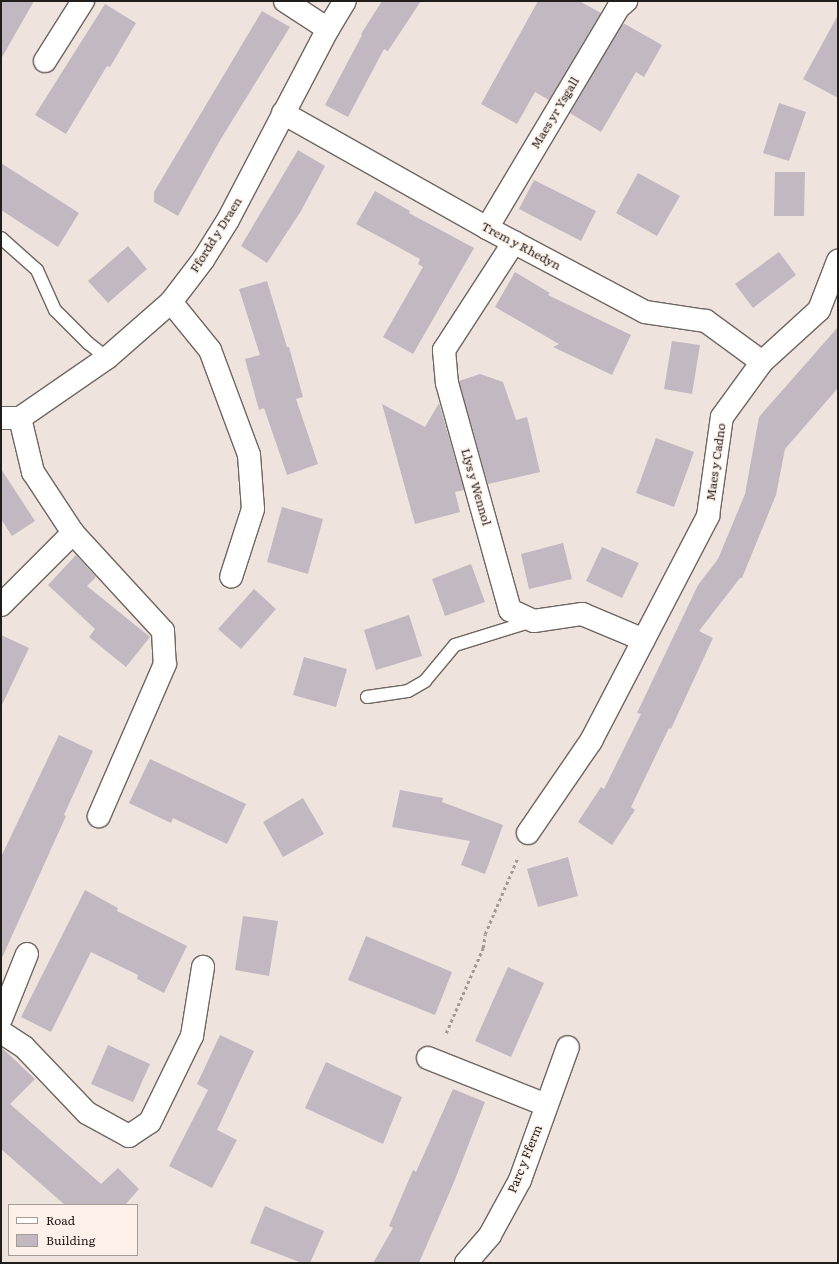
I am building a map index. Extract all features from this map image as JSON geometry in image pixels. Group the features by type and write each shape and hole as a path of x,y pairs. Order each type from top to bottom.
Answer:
{"street":[{"path":"45,61 83,1"},
{"path":"285,1 328,29"},
{"name":"Ffordd y Draen","path":"10,418 107,358 171,302 203,260 228,220 283,113 328,29 345,1"},
{"name":"Maes yr Ysgall","path":"487,228 618,8 626,1"},
{"name":"Trem y Rhedyn","path":"283,113 487,228 645,312 706,321 762,362"},
{"name":"Llys y Wennol","path":"514,242 444,350 447,383 510,610 534,621"},
{"name":"Maes y Cadno","path":"528,833 591,741 708,516 722,417 762,362 819,310 838,261"},
{"path":"171,302 210,350 249,455 253,510 231,577"},
{"path":"10,418 33,472 72,533 163,631 165,664 99,816"},
{"path":"1,605 72,533"},
{"path":"534,621 582,614 644,640"},
{"path":"1,1019 27,954"},
{"path":"1,1032 24,1047 88,1113 129,1136 150,1122 192,1036 204,967"},
{"name":"Parc y Fferm","path":"466,1263 490,1235 520,1180 568,1047"},
{"path":"428,1058 546,1105"}],"lane":[{"path":"1,238 37,270 55,310 88,343 107,358"},
{"path":"367,696 408,691 425,681 455,645 534,621"}],"path":[{"path":"446,1034 483,948 485,934 528,833"}],"building":[{"path":"1,1 34,1 1,59"},
{"path":"382,1 421,1 388,51 384,49 348,117 325,105 362,35 361,34"},
{"path":"538,1 579,1 601,13 549,100 535,92 517,124 481,104"},
{"path":"105,4 136,23 110,67 107,66 66,134 35,115"},
{"path":"262,11 290,27 219,142 178,216 154,202 154,192"},
{"path":"838,15 838,98 803,79"},
{"path":"625,24 662,45 644,77 636,72 601,132 570,113 622,25"},
{"path":"779,103 806,112 789,161 763,153"},
{"path":"298,150 325,166 301,211 267,263 241,246"},
{"path":"1,163 79,213 58,247 1,210"},
{"path":"775,172 805,172 804,216 774,216"},
{"path":"638,173 680,196 657,236 616,213"},
{"path":"534,180 596,211 581,241 519,209"},
{"path":"375,191 410,211 409,213 474,248 413,354 383,337 423,267 418,264 420,259 356,224"},
{"path":"128,246 147,269 108,303 88,281"},
{"path":"779,252 796,275 753,308 735,284"},
{"path":"515,272 550,293 548,295 631,335 612,375 553,347 559,344 495,307"},
{"path":"267,281 287,347 289,347 303,397 296,399 318,464 287,475 264,408 259,410 245,359 260,355 239,289"},
{"path":"838,327 838,388 785,449 776,495 742,578 740,578 699,631 713,638 671,729 669,728 631,807 635,810 612,845 578,822 601,787 604,789 641,714 637,713 698,585 718,559 745,494 759,417"},
{"path":"672,341 700,345 692,394 664,389"},
{"path":"480,374 503,382 516,420 527,417 540,472 488,484 459,381"},
{"path":"439,403 464,490 455,492 460,512 415,524 382,404 425,427"},
{"path":"656,438 694,452 674,507 636,493"},
{"path":"1,469 35,521 12,536 1,519"},
{"path":"282,507 323,519 308,574 267,562"},
{"path":"563,543 572,579 529,589 521,554"},
{"path":"602,547 639,563 622,598 586,581"},
{"path":"76,555 96,577 87,586 150,637 126,667 89,637 95,629 48,585"},
{"path":"471,564 485,602 445,616 432,579"},
{"path":"254,589 276,609 241,649 218,629"},
{"path":"409,615 422,656 376,670 364,630"},
{"path":"1,635 29,648 1,707"},
{"path":"304,657 347,669 336,707 293,695"},
{"path":"59,735 93,751 64,815 66,816 1,960 1,857"},
{"path":"150,759 246,804 227,844 173,818 171,823 129,803"},
{"path":"400,790 443,798 442,802 503,825 485,874 461,865 470,841 392,827"},
{"path":"303,798 324,834 283,857 263,822"},
{"path":"568,857 578,896 538,907 527,869"},
{"path":"85,890 118,908 117,911 187,946 164,993 137,979 138,975 91,952 51,1032 21,1017"},
{"path":"243,916 278,921 269,976 235,970"},
{"path":"366,936 452,972 435,1015 348,980"},
{"path":"508,967 544,983 511,1057 475,1041"},
{"path":"220,1035 254,1051 217,1130 237,1140 212,1188 169,1166 208,1090 197,1084"},
{"path":"108,1045 150,1064 133,1102 91,1084"},
{"path":"1,1047 35,1079 10,1104 101,1184 118,1168 139,1189 126,1204 64,1204 1,1149"},
{"path":"326,1062 402,1097 383,1144 305,1108"},
{"path":"453,1089 485,1102 454,1182 419,1263 373,1263 393,1228 389,1226 413,1170 416,1172"},
{"path":"265,1206 324,1231 310,1263 302,1263 250,1243"}]}
